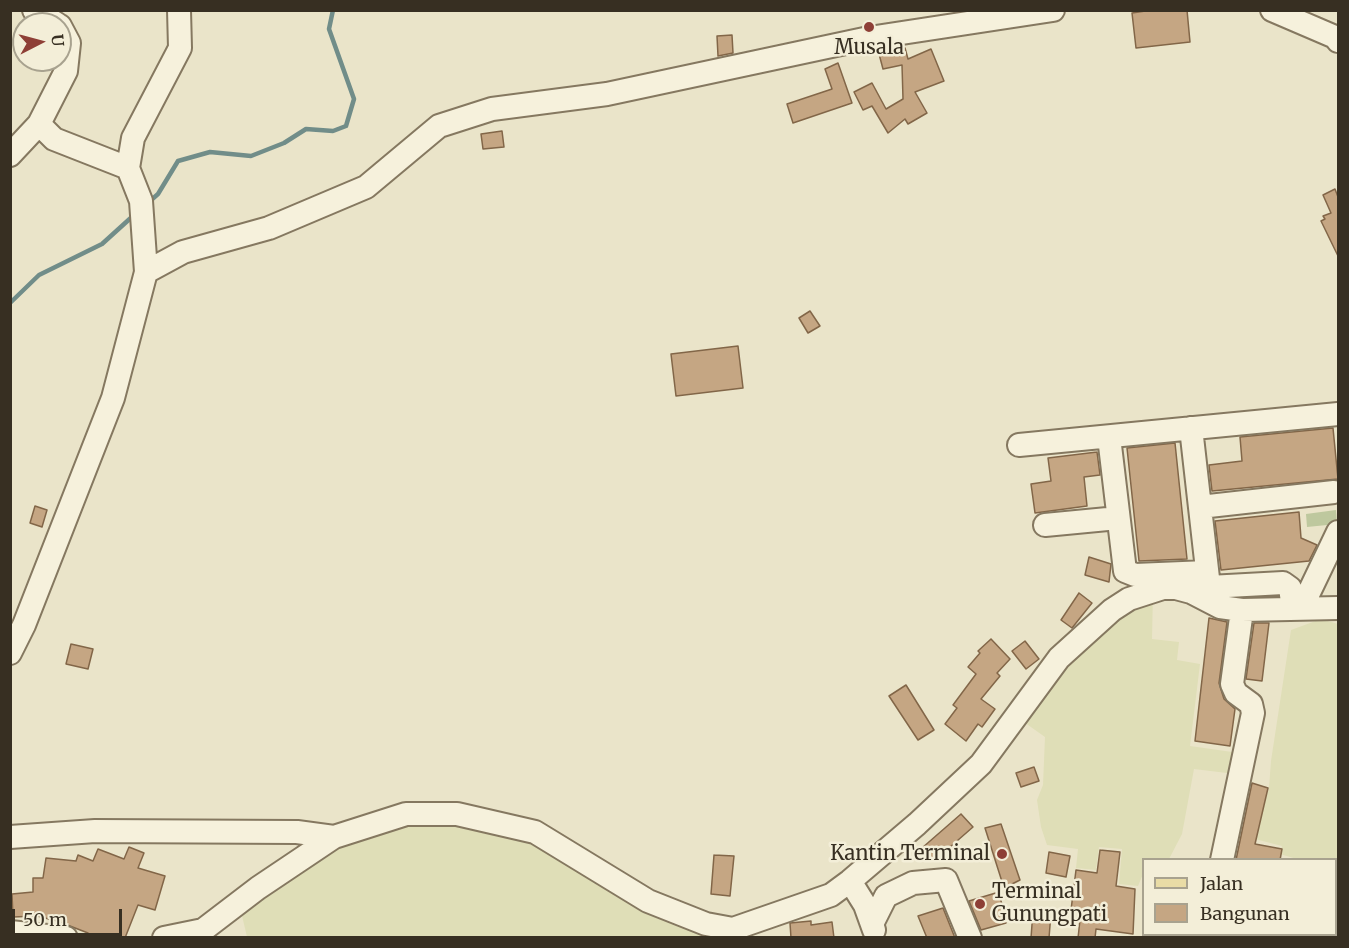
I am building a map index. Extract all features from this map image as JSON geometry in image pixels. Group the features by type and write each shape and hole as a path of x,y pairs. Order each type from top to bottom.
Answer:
{"street":[{"path":"10,653 24,625 112,398 146,272 142,210 128,168 133,138 180,48 179,10"},
{"path":"146,272 183,252 269,228 366,187 439,126 492,109 607,94 869,38 1053,10"},
{"path":"1272,10 1335,37 1338,41"},
{"path":"10,155 39,124 65,72"},
{"path":"39,124 54,139 128,168"},
{"path":"1019,445 1338,414"},
{"path":"1191,428 1209,587 1283,583 1290,588 1298,608"},
{"path":"1109,436 1125,571 1129,575 1207,572"},
{"path":"1200,507 1334,492"},
{"path":"1045,525 1118,518"},
{"path":"1298,608 1338,532"},
{"path":"164,938 203,934 258,888 334,837 406,813 456,814 535,832 648,901 706,924 733,928 831,895 850,881 917,824 981,764 1059,658 1112,610 1129,599 1163,588 1191,592 1220,607 1242,610 1338,608"},
{"path":"1222,858 1253,713 1251,704 1236,693 1232,684 1242,610"},
{"path":"10,837 107,831 297,832 334,837"},
{"path":"874,931 886,896 913,884 945,880 970,938"},
{"path":"850,881 865,905 874,931"},
{"path":"10,932 66,938"}],"green space":[{"path":"1336,510 1337,524 1307,527 1306,514"},
{"path":"1153,592 1152,639 1179,642 1177,660 1200,664 1190,746 1239,753 1235,774 1194,769 1182,834 1170,858 1142,858 1142,876 1138,886 1119,884 1122,849 1099,847 1096,870 1076,868 1078,849 1047,845 1041,827 1037,800 1043,785 1045,737 1021,720 1088,639"},
{"path":"1321,619 1338,624 1337,884 1337,858 1294,858 1280,854 1282,846 1255,839 1269,788 1291,630"},
{"path":"453,820 534,841 721,937 247,937 240,907 320,852 408,822"}],"building":[{"path":"1152,10 1187,10 1190,42 1136,48 1132,13"},
{"path":"732,35 733,53 718,56 717,36"},
{"path":"905,48 908,59 931,49 944,81 915,92 927,113 908,124 905,119 888,133 872,106 863,110 854,92 872,83 886,109 903,99 902,65 883,69 879,54"},
{"path":"838,63 852,103 793,123 787,104 832,89 825,69"},
{"path":"502,131 504,147 483,149 481,134"},
{"path":"1335,189 1338,197 1338,256 1321,221 1325,219 1323,216 1331,213 1323,195"},
{"path":"810,311 820,326 808,333 799,318"},
{"path":"738,346 743,388 676,396 671,354"},
{"path":"1333,428 1338,479 1212,491 1209,465 1242,461 1240,437"},
{"path":"1175,443 1187,559 1139,561 1127,448"},
{"path":"1097,452 1100,475 1084,477 1087,506 1035,513 1031,484 1051,481 1048,458"},
{"path":"35,506 47,510 42,527 30,523"},
{"path":"1299,512 1301,538 1317,545 1309,561 1221,570 1215,521"},
{"path":"1089,557 1111,564 1109,582 1085,575"},
{"path":"1079,593 1092,603 1072,628 1061,620"},
{"path":"1209,618 1227,622 1219,683 1224,699 1235,709 1230,746 1195,741"},
{"path":"1254,623 1269,623 1262,681 1246,679"},
{"path":"991,639 1010,659 997,673 1000,676 981,699 995,709 982,727 978,724 966,741 945,724 957,708 953,705 976,674 968,667 980,653 978,651"},
{"path":"1025,641 1039,659 1026,669 1012,651"},
{"path":"71,644 93,649 88,669 66,664"},
{"path":"906,685 934,730 918,740 889,696"},
{"path":"1034,767 1039,781 1021,787 1016,773"},
{"path":"1252,783 1268,788 1255,844 1282,849 1280,858 1236,858"},
{"path":"961,814 973,827 934,861 922,848"},
{"name":"Kantin Terminal","path":"1001,824 1020,880 1004,888 985,828"},
{"path":"129,847 144,853 138,868 165,876 155,910 138,905 125,938 87,938 88,933 57,921 37,916 13,917 12,894 33,892 33,878 43,878 46,858 76,861 78,855 93,861 98,849 124,859"},
{"path":"1100,850 1120,852 1116,886 1135,889 1133,934 1096,929 1095,938 1078,938 1081,911 1071,910 1076,870 1097,873"},
{"path":"1049,852 1070,856 1066,877 1046,873"},
{"path":"714,855 734,856 730,896 711,894"},
{"path":"999,892 1006,923 981,930 969,901"},
{"path":"943,908 955,938 927,938 918,916"},
{"path":"1033,911 1051,913 1049,938 1031,938"},
{"path":"811,921 811,925 832,922 834,938 791,938 790,923"}],"waterway":[{"path":"149,202 158,194 178,161 210,152 251,156 284,143 306,129 333,131 346,126 354,99 329,29 333,10"},
{"path":"10,303 39,275 102,244 134,215"}],"place":[{"name":"Musala","path":"869,27"},
{"name":"Kantin Terminal","path":"1002,854"},
{"name":"Terminal Gunungpati","path":"980,904"}]}
